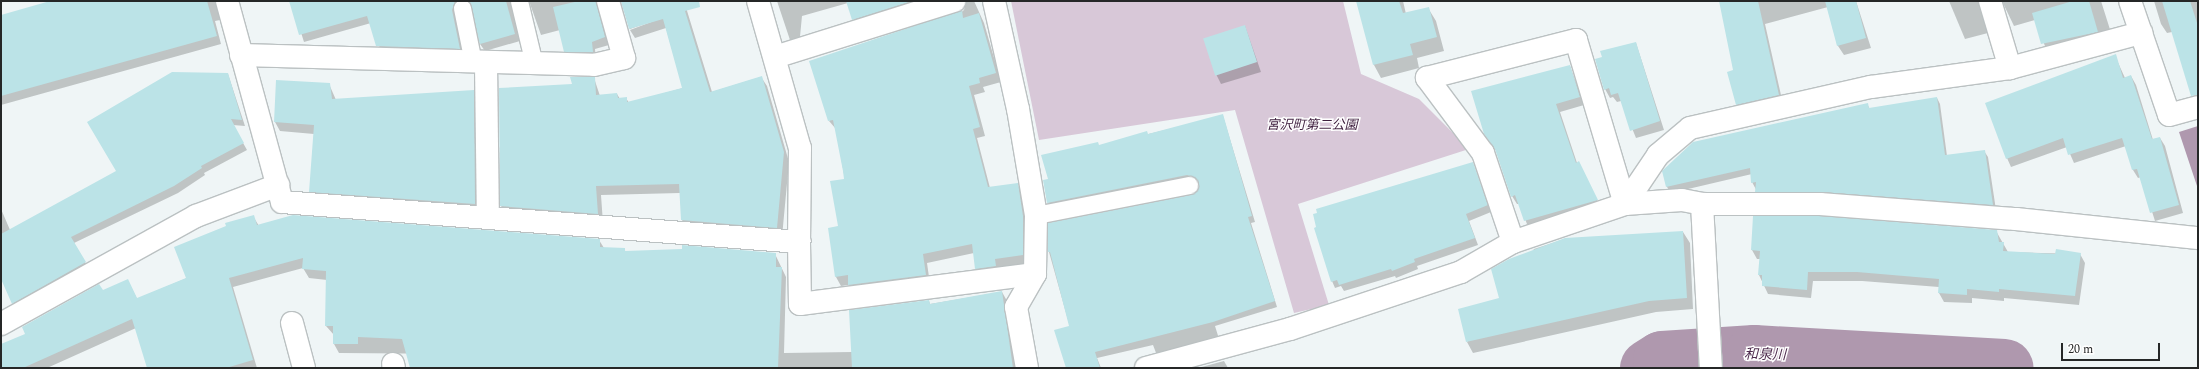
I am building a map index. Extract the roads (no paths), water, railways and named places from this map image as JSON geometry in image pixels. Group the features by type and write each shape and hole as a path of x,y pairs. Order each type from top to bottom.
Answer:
{"street":[{"path":"227,1 282,202 799,242"},
{"path":"241,55 594,65 624,58 608,1"},
{"path":"758,1 800,148 800,304 1035,274"},
{"path":"775,57 954,1"},
{"path":"994,1 1018,109 1036,214 1035,274 1016,308 1027,368"},
{"path":"1990,1 2010,68"},
{"path":"2130,1 2140,34 2169,115 2198,107"},
{"path":"1625,204 1658,155 1690,128 1870,87 2010,68 2140,34"},
{"path":"1513,242 1483,154 1427,78 1576,40 1625,204"},
{"path":"480,62 488,217"},
{"path":"1,324 196,216 278,185"},
{"path":"1146,368 1290,329 1461,272 1513,242 1625,204 1682,200 1702,204 1820,204 2016,219 2198,238"},
{"path":"1702,204 1707,320 1711,368"},
{"path":"292,323 304,368"}],"lane":[{"path":"519,1 534,64"},
{"path":"462,8 480,62"},
{"path":"1036,214 1189,185"}],"waterway":[{"name":"和泉川","path":"1649,368 1662,360 1754,354 2004,368"}],"park label":[{"name":"宮沢町第二公園","path":"1312,125"}]}
